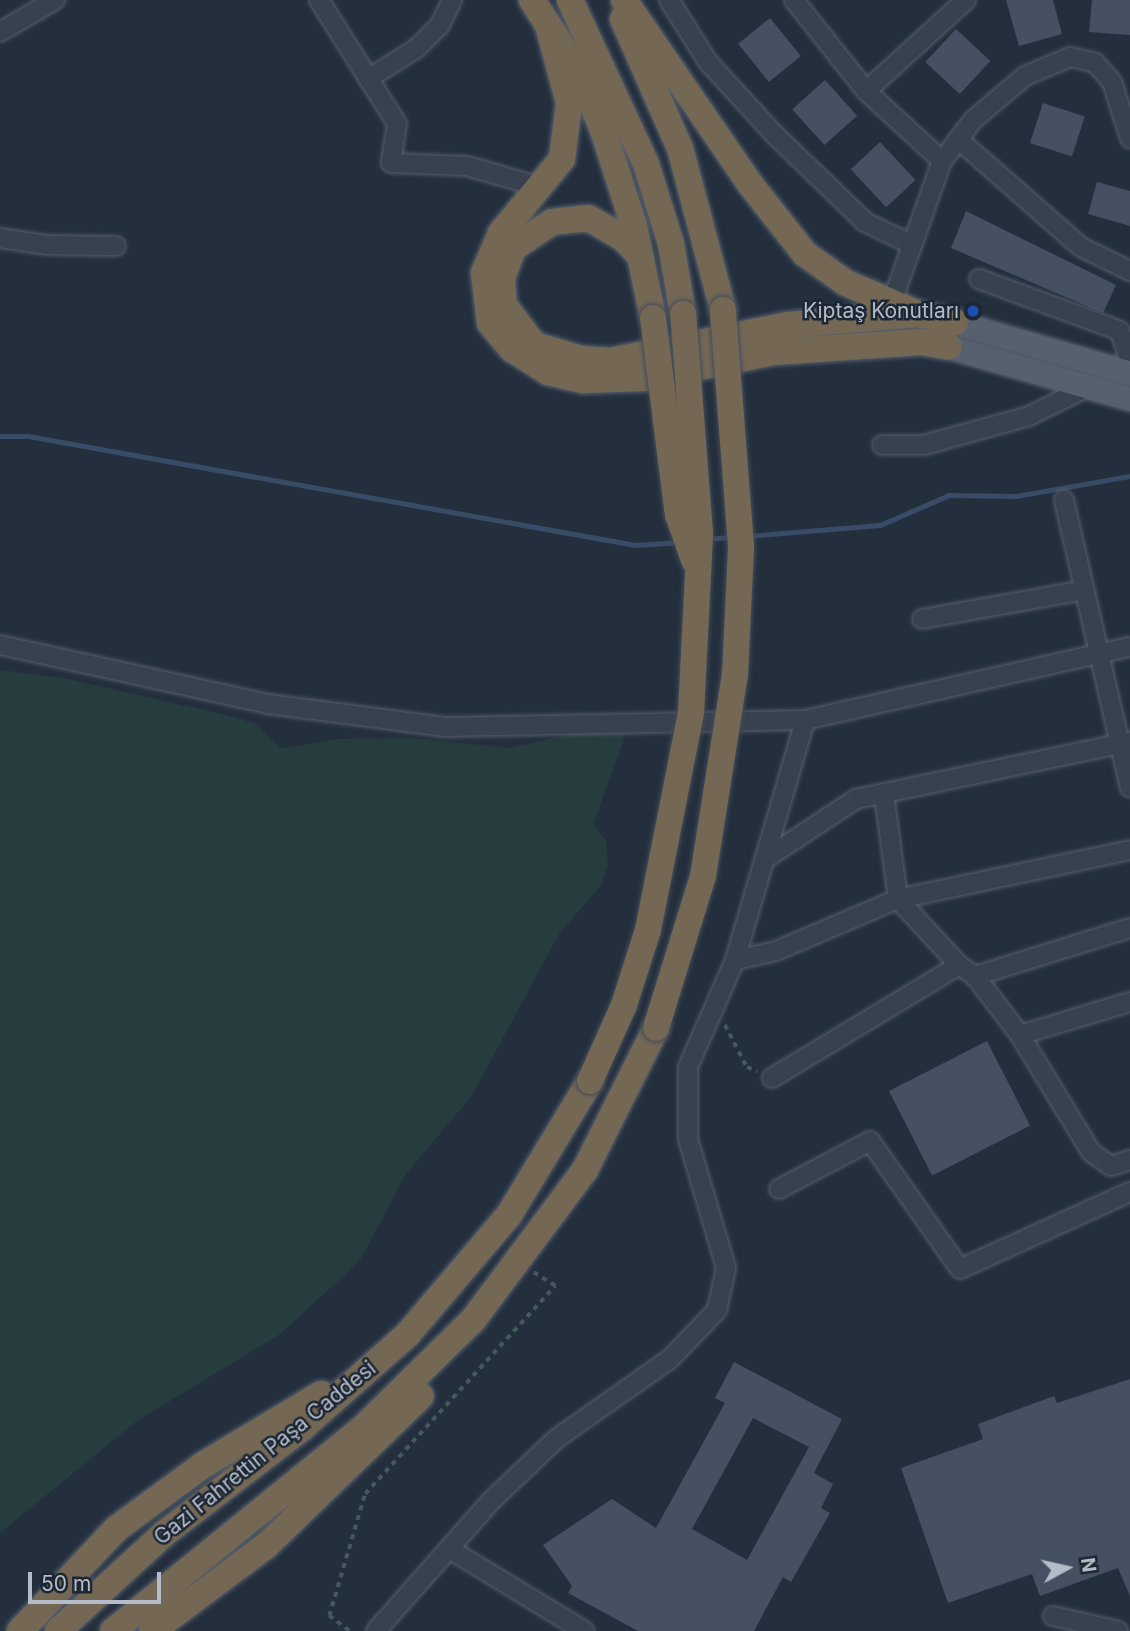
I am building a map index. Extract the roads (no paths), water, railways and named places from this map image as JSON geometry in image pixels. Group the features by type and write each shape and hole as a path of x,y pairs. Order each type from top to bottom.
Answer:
{"highway":[{"path":"532,0 581,76 604,133 640,256 653,318 678,515 700,578"},
{"name":"Gazi Fahrettin Paşa Caddesi","path":"58,1631 145,1550 380,1360 461,1275 509,1215 590,1081 634,975 661,879 691,713 700,578 697,462 683,314 671,244 646,164 570,0"},
{"name":"Gazi Fahrettin Paşa Caddesi","path":"113,1631 364,1427 473,1320 520,1263 601,1142 656,1028 703,876 735,675 741,546 723,310 697,198 676,136 612,0"},
{"path":"624,0 778,223 805,254 846,283 919,314 955,322"},
{"path":"548,25 569,103 562,159 501,233 484,273 484,303 490,323 512,349 548,372 584,380 646,378 774,352 922,342 949,347"},
{"path":"640,256 623,238 589,218 552,222 513,248 502,279 504,305 534,345 581,359 610,361 788,325 919,314"},
{"path":"152,1631 267,1545 380,1440 431,1386 473,1320"},
{"path":"20,1631 116,1529 203,1465 380,1360"}],"main road":[{"path":"955,322 1130,373"},
{"path":"949,347 1130,399"}],"street":[{"path":"0,32 55,0"},
{"path":"319,0 397,124 391,163 467,166 540,187"},
{"path":"368,79 417,48 440,25 452,0"},
{"path":"669,0 708,62 774,134 865,222 911,244"},
{"path":"794,0 866,91 942,160"},
{"path":"866,91 966,0"},
{"path":"892,302 942,160 958,139 1025,76 1070,57 1105,72 1130,138"},
{"path":"958,139 1080,247 1130,271"},
{"path":"0,238 47,246 116,246"},
{"path":"979,279 1120,331 1130,360"},
{"path":"881,445 924,445 1029,416 1090,386"},
{"path":"1064,500 1098,651 1124,743 1130,788"},
{"path":"922,619 1084,590"},
{"path":"0,645 268,704 444,727 805,720 1098,651 1130,647"},
{"path":"376,1631 451,1550 491,1501 556,1439 670,1359 717,1310 726,1268 688,1139 688,1068 735,960 805,720"},
{"path":"765,859 856,799 1124,743"},
{"path":"884,793 898,899 959,965 975,976 1020,1035 1091,1152 1111,1166 1130,1160"},
{"path":"735,960 776,951 898,899 1130,850"},
{"path":"975,976 1130,928"},
{"path":"772,1078 959,965"},
{"path":"1020,1035 1130,1002"},
{"path":"779,1189 870,1142 960,1269 1130,1192"},
{"path":"451,1550 584,1631"},
{"path":"1053,1616 1118,1631"}],"waterway":[{"path":"0,436 28,436 635,545 681,542"},
{"path":"747,536 880,525 949,495 1016,496 1130,476"},
{"path":"708,539 733,537"}],"place":[{"name":"Kiptaş Konutları","path":"973,311"}]}
